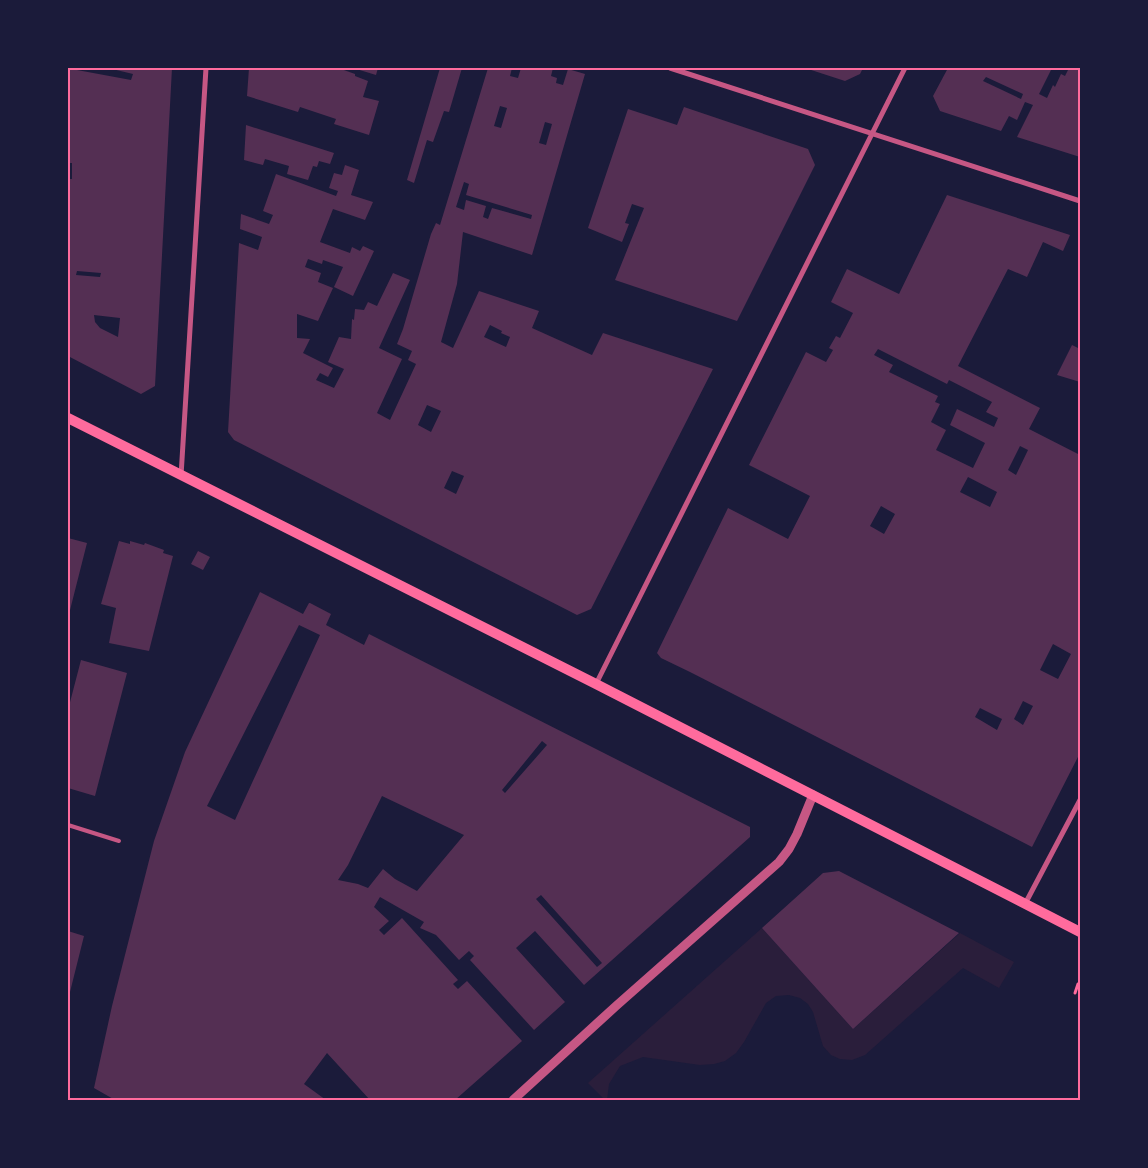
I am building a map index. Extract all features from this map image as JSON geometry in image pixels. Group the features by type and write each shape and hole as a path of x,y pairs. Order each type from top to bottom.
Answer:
{"main road":[{"path":"68,418 596,684 1080,932"}],"street":[{"path":"181,476 206,68"},
{"path":"670,68 1080,201"},
{"path":"596,684 906,68"},
{"path":"513,1100 779,862 797,834 813,795"},
{"path":"1025,904 1080,800"}],"lane":[{"path":"68,825 119,842"}],"path":[{"path":"1075,993 1078,984"}],"shaded area":[{"path":"762,928 853,1029 960,933 1014,962 999,988 963,968 865,1055 852,1060 840,1059 831,1055 823,1046 813,1012 808,1004 800,998 789,995 776,996 766,1003 736,1053 725,1061 700,1065 643,1057 620,1066 609,1084 607,1100 588,1083"}],"building":[{"path":"68,68 77,68 77,70 131,80 133,74 108,68 172,68 155,386 141,394 68,356 68,179 72,179 72,163 68,163","holes":["77,271 101,273 100,277 76,275","94,315 120,318 118,337 100,328 95,322"]},
{"path":"249,68 342,68 368,81 363,97 379,101 369,135 334,124 336,119 300,107 298,112 247,96"},
{"path":"353,68 378,68 376,75"},
{"path":"440,68 462,68 449,112 444,111 433,142 427,140 414,183 407,180"},
{"path":"488,68 512,68 510,76 518,78 521,68 553,68 551,76 557,78 556,83 563,85 568,69 585,74 532,255 463,232 457,284 441,342 453,348 479,291 539,311 532,328 592,355 603,333 713,369 591,609 577,615 234,440 228,432 239,243 258,250 262,237 240,229 241,214 269,224 273,215 263,211 276,174 336,196 338,191 329,188 334,173 342,175 345,165 359,170 351,195 373,202 365,220 333,209 320,242 350,253 352,247 360,251 363,246 374,251 353,296 334,287 343,267 323,260 322,264 308,259 305,267 321,273 318,282 333,288 318,321 297,314 297,338 310,339 303,353 333,368 328,377 320,373 316,380 334,388 344,369 328,362 339,337 351,339 352,319 354,320 355,309 364,310 368,302 377,306 393,273 410,280 379,348 402,359 377,413 390,420 416,364 408,360 412,351 397,344 431,234 436,223 440,225","holes":["500,106 507,108 501,128 494,126","545,122 552,124 546,145 539,143","464,182 469,184 466,195 532,215 531,219 492,208 488,219 483,217 486,206 466,200 464,210 456,207","490,325 510,337 506,347 484,337","427,405 441,411 431,432 418,425","452,471 464,476 456,494 444,488"]},
{"path":"805,68 863,68 860,74 845,81"},
{"path":"948,68 1052,68 1039,94 1047,98 1061,74 1065,76 1069,68 1080,68 1080,157 1017,137 1033,105 1025,102 1017,120 1009,116 1001,131 940,111 933,96","holes":["986,77 1023,94 1021,99 983,81"]},
{"path":"684,107 808,149 815,165 737,321 615,280 644,208 632,204 625,223 629,224 622,242 588,228 628,109 677,125"},
{"path":"246,125 334,153 330,164 319,161 317,167 313,166 308,180 287,174 289,166 265,159 263,165 244,160"},
{"path":"947,195 1070,235 1063,251 1043,242 1027,277 1008,269 958,366 1040,408 1029,429 1080,455 1080,753 1032,847 661,658 657,653 728,508 788,539 810,496 749,465 806,352 826,362 833,350 829,348 836,336 840,338 853,313 831,302 847,269 899,294","holes":["878,349 947,384 949,380 992,402 986,412 998,418 994,427 957,409 950,425 985,443 973,468 936,450 946,430 931,422 940,404 935,402 938,396 889,372 893,365 874,355","1020,446 1028,450 1016,475 1008,470","968,477 997,492 990,507 960,492","881,506 895,514 884,534 870,526","1053,644 1071,654 1058,679 1040,670","1023,701 1033,706 1023,725 1014,719","980,708 1002,719 997,730 975,717"]},
{"path":"1072,345 1080,349 1080,382 1057,375"},
{"path":"68,538 87,543 68,618"},
{"path":"119,541 130,544 130,541 144,545 145,543 164,550 163,553 173,556 149,651 109,643 116,608 101,604"},
{"path":"198,551 210,557 203,570 191,564"},
{"path":"260,592 303,614 310,603 331,614 326,625 364,645 369,634 750,827 750,837 584,985 535,931 516,948 565,1002 534,1030 470,960 474,956 469,951 459,960 436,935 420,928 424,922 380,897 374,907 389,921 379,930 384,935 402,918 458,980 453,984 458,989 467,981 522,1041 455,1100 370,1100 327,1053 304,1084 326,1100 115,1100 94,1088 112,1006 154,841 185,752","holes":["299,625 320,635 235,820 207,806","542,741 547,745 505,793 502,790","382,796 464,835 417,891 395,879 383,869 368,888 338,880 348,865","541,895 602,963 597,967 536,899"]},
{"path":"81,660 127,673 95,796 68,788 68,710"},
{"path":"839,871 959,933 853,1029 762,928 823,873"},
{"path":"68,931 84,936 68,1000"}]}
